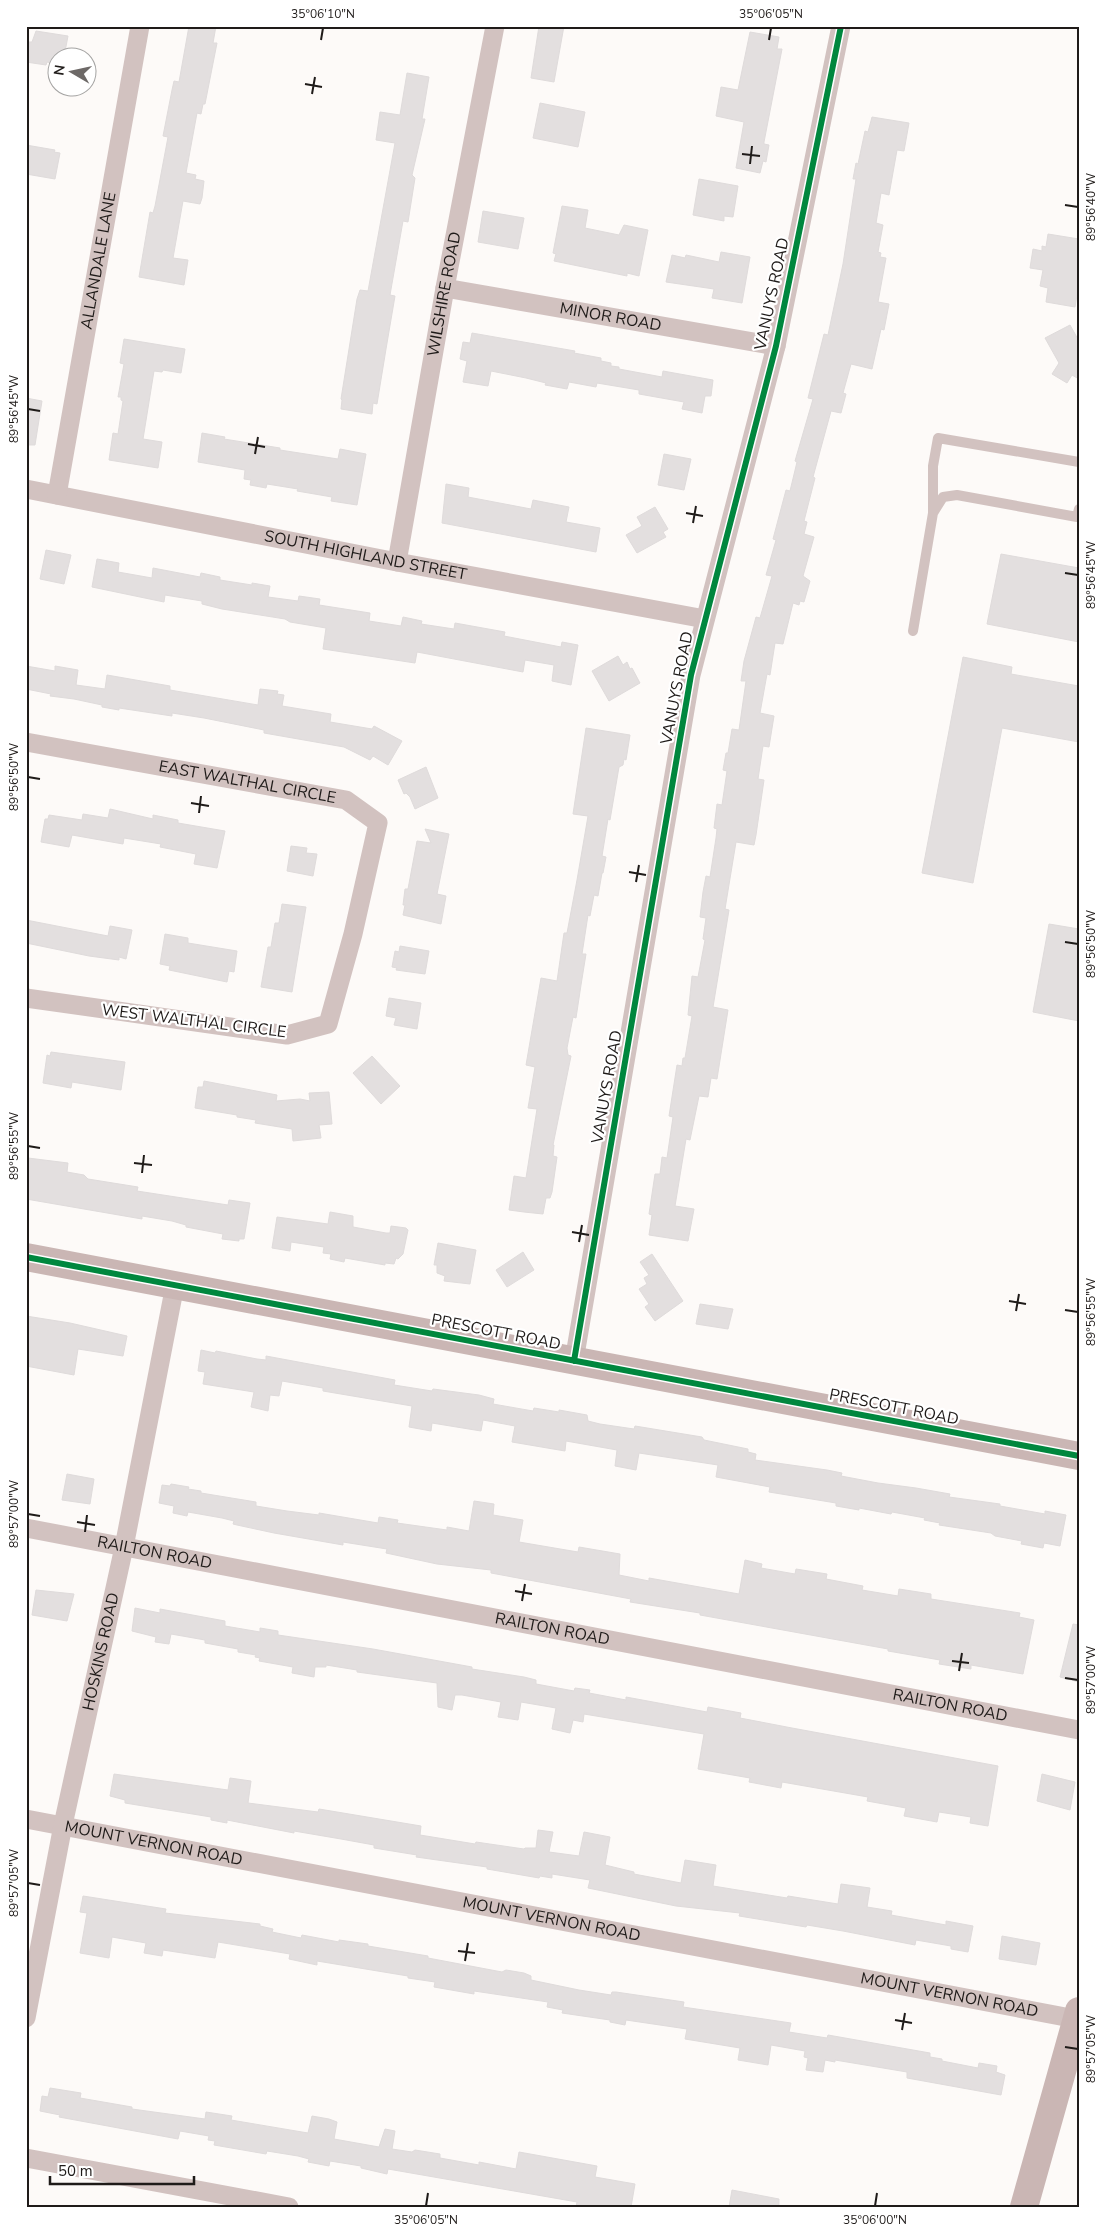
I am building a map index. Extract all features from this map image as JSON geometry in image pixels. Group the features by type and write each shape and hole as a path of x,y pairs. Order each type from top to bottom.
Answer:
{"main road":[{"name":"PRESCOTT ROAD","path":"26,1257 1079,1456"},
{"path":"1024,2207 1078,2015"}],"street":[{"name":"ALLANDALE LANE","path":"57,495 140,26"},
{"name":"WILSHIRE ROAD","path":"397,562 445,288 495,26"},
{"name":"VANUYS ROAD","path":"574,1361 689,684 776,346 840,26"},
{"name":"MINOR ROAD","path":"445,288 776,346"},
{"name":"SOUTH HIGHLAND STREET","path":"26,489 397,562 705,619"},
{"name":"EAST WALTHAL CIRCLE","path":"26,742 346,800 378,823 353,934"},
{"name":"WEST WALTHAL CIRCLE","path":"26,998 287,1035 328,1024 353,934"},
{"name":"HOSKINS ROAD","path":"26,2018 63,1825 124,1547 175,1285"},
{"name":"RAILTON ROAD","path":"26,1528 1079,1730"},
{"name":"MOUNT VERNON ROAD","path":"26,1819 1078,2015"},
{"path":"26,2158 289,2207"}],"lane":[{"path":"913,632 933,513 933,466 938,438 1079,462"},
{"path":"933,513 944,497 957,495 1077,517 1079,509"}],"building":[{"path":"189,26 216,26 213,43 217,43 205,104 203,104 201,114 197,113 186,173 196,175 195,179 204,181 202,198 200,204 183,201 173,258 188,260 184,285 139,277 150,212 153,213 155,206 168,137 163,136 172,90 174,81 179,82"},
{"path":"539,26 564,26 554,82 531,78"},
{"path":"36,31 68,36 66,48 48,48 48,62 46,65 26,62 29,42 32,42"},
{"path":"750,32 779,37 777,49 782,49 764,142 764,144 769,145 766,162 763,161 760,173 736,168 744,122 716,116 721,87 738,90"},
{"path":"407,73 429,77 422,119 425,119 412,175 415,178 408,222 403,221 390,295 395,296 377,404 373,403 372,414 341,409 341,399 357,299 360,290 368,291 395,143 376,140 380,112 400,115"},
{"path":"540,103 585,112 578,147 533,138"},
{"path":"872,117 909,123 904,151 897,150 889,195 881,193 876,223 883,225 878,252 881,253 880,257 886,258 878,302 889,304 884,330 881,329 872,369 851,364 843,393 846,394 841,413 831,411 813,477 815,478 804,521 807,522 804,534 814,537 803,576 810,581 804,602 800,601 799,605 793,603 783,644 775,643 770,675 767,674 760,713 774,716 769,747 763,746 758,779 764,780 756,835 754,845 736,842 725,909 729,910 713,1007 728,1010 717,1079 711,1078 708,1097 699,1096 690,1140 686,1139 675,1206 694,1209 688,1241 649,1235 652,1215 649,1214 655,1174 660,1174 662,1157 667,1158 673,1117 669,1116 677,1065 682,1066 683,1058 685,1058 692,1016 688,1015 692,976 698,977 705,940 703,939 706,918 700,917 703,892 706,876 710,877 717,829 714,828 717,804 722,805 727,771 723,770 726,753 728,753 732,729 739,730 746,681 741,681 744,661 756,617 760,618 772,576 766,575 776,540 773,539 786,490 790,491 797,462 795,461 813,399 808,398 824,334 828,335 843,264 856,179 853,179 856,163 858,164 865,131 868,132"},
{"path":"26,145 55,150 54,152 60,153 55,179 26,174"},
{"path":"699,179 738,186 733,217 724,216 724,221 693,215"},
{"path":"562,206 588,210 585,228 619,235 624,225 648,230 639,276 627,273 627,276 554,261 556,254 553,253"},
{"path":"483,211 524,218 518,249 478,242"},
{"path":"1048,234 1079,239 1079,283 1075,307 1046,302 1048,288 1040,286 1043,270 1030,268 1033,249 1042,251 1042,246 1046,247"},
{"path":"721,252 750,257 742,303 712,298 714,289 666,282 672,255 685,258 686,255 719,262"},
{"path":"1070,325 1079,341 1079,379 1072,375 1067,383 1052,374 1059,363 1045,338"},
{"path":"472,333 575,351 574,353 601,358 601,361 611,363 611,366 619,367 619,369 662,377 663,371 713,380 711,396 705,396 702,413 682,409 684,402 639,394 639,390 597,383 596,387 569,382 567,389 491,371 488,386 463,382 467,361 460,359 463,342 470,343"},
{"path":"124,339 185,349 181,373 163,370 162,372 154,371 143,439 162,442 158,468 109,460 113,433 118,434 123,401 121,397 118,397 124,364 120,363"},
{"path":"26,398 42,401 35,445 26,445"},
{"path":"202,433 225,437 224,439 280,448 280,450 338,459 340,449 366,454 357,505 331,501 332,497 297,491 298,489 267,484 266,488 250,485 251,480 244,479 245,470 198,462"},
{"path":"664,454 691,459 684,490 658,485"},
{"path":"446,484 469,488 468,497 531,509 533,500 569,507 566,522 600,528 596,552 442,523"},
{"path":"655,507 668,529 663,532 666,537 637,553 626,535 642,526 637,517"},
{"path":"46,550 71,555 64,584 40,579"},
{"path":"1001,554 1079,568 1079,642 987,624"},
{"path":"97,559 119,563 118,572 152,578 153,568 200,577 201,573 220,577 220,580 270,586 268,597 298,601 299,596 320,599 319,605 370,613 369,621 401,626 403,617 422,621 421,624 454,629 455,623 505,632 504,636 561,647 562,642 578,645 571,685 552,681 554,665 525,660 523,672 417,652 415,663 323,649 326,628 222,609 202,604 202,601 165,595 164,602 92,587"},
{"path":"618,656 623,665 627,662 630,669 632,668 640,683 609,701 592,671"},
{"path":"963,657 1012,667 1011,674 1079,686 1079,742 1002,728 973,883 922,873"},
{"path":"26,666 55,671 55,666 78,670 76,685 105,689 107,675 170,686 170,690 258,705 260,689 278,691 277,694 284,695 282,706 331,714 330,722 372,729 374,726 402,741 388,765 373,756 370,760 344,747 264,733 264,730 172,713 172,716 119,708 119,710 74,699 50,696 51,694 26,689"},
{"path":"586,728 630,735 626,760 624,759 623,765 619,767 610,820 608,819 602,856 606,857 598,896 594,895 590,916 588,915 582,954 586,954 576,1018 573,1017 567,1048 568,1055 571,1056 553,1145 553,1156 557,1157 552,1192 550,1198 546,1198 543,1214 509,1210 514,1176 526,1178 537,1109 528,1108 535,1067 526,1065 541,978 557,981 564,933 567,933 588,816 573,814"},
{"path":"426,767 438,798 415,809 410,797 406,793 404,794 398,780"},
{"path":"110,809 153,819 153,815 178,820 178,823 225,831 217,868 194,864 196,854 160,847 161,844 124,838 123,844 72,835 69,847 41,842 45,819 48,819 49,815 82,820 83,814 108,818"},
{"path":"425,829 449,834 437,894 446,896 441,924 403,915 405,889 408,889 417,841 431,843"},
{"path":"291,846 307,848 306,853 317,854 313,876 287,871"},
{"path":"282,904 306,907 292,992 261,987 268,947 271,947 275,923 279,923"},
{"path":"26,920 108,936 110,926 132,930 126,959 119,957 119,960 89,956 26,943"},
{"path":"1049,924 1079,929 1079,1021 1033,1012"},
{"path":"165,934 188,938 188,943 237,951 234,972 229,971 227,982 169,970 170,966 160,964"},
{"path":"400,946 429,951 425,974 396,970 397,968 392,967 395,951 399,952"},
{"path":"389,998 421,1003 417,1029 394,1025 396,1018 386,1016"},
{"path":"51,1052 125,1062 121,1090 72,1082 71,1088 43,1083 47,1055 50,1056"},
{"path":"372,1056 400,1086 381,1104 353,1073"},
{"path":"204,1081 277,1095 276,1101 300,1099 310,1101 309,1093 329,1092 332,1124 319,1125 321,1138 293,1141 292,1129 255,1123 256,1120 237,1117 237,1115 195,1108 198,1087 203,1087"},
{"path":"28,1158 68,1163 67,1172 84,1175 88,1179 138,1187 137,1191 228,1205 229,1200 250,1203 244,1239 239,1239 239,1241 222,1239 223,1234 186,1227 186,1225 172,1221 142,1216 142,1219 26,1199"},
{"path":"330,1212 353,1216 353,1227 386,1233 390,1233 391,1226 406,1228 408,1230 403,1254 398,1259 396,1258 394,1264 385,1263 385,1265 345,1258 344,1262 330,1259 331,1254 323,1253 324,1247 291,1242 290,1251 272,1248 277,1217 328,1224"},
{"path":"438,1243 476,1250 470,1284 444,1281 445,1276 437,1273 437,1265 434,1265"},
{"path":"523,1252 534,1270 507,1287 496,1270"},
{"path":"652,1254 683,1301 655,1321 645,1307 649,1304 639,1289 647,1284 644,1278 649,1275 640,1262"},
{"path":"700,1304 733,1309 728,1329 696,1324"},
{"path":"26,1316 70,1323 127,1336 123,1356 78,1349 74,1375 26,1366"},
{"path":"201,1350 266,1360 266,1356 395,1380 394,1385 432,1391 433,1389 479,1395 494,1399 493,1404 533,1411 534,1408 587,1415 588,1421 600,1424 634,1429 635,1426 702,1437 704,1440 748,1449 748,1452 756,1454 755,1460 827,1470 842,1473 841,1476 950,1494 949,1497 1000,1504 1000,1506 1045,1514 1045,1511 1066,1515 1060,1546 1044,1543 1043,1548 1021,1544 1022,1541 995,1536 991,1533 939,1525 940,1523 924,1520 925,1518 859,1508 859,1510 836,1506 836,1503 769,1492 770,1487 716,1477 718,1465 639,1453 636,1470 615,1466 617,1450 566,1441 565,1451 512,1442 515,1426 483,1420 481,1431 432,1423 431,1431 409,1427 412,1406 323,1391 323,1388 282,1381 279,1396 270,1395 268,1411 251,1407 254,1392 203,1384 205,1372 198,1371"},
{"path":"67,1474 94,1479 90,1504 62,1500"},
{"path":"171,1484 189,1487 188,1489 201,1491 201,1493 256,1502 256,1506 319,1515 319,1513 378,1523 379,1517 398,1520 397,1523 447,1530 447,1527 469,1531 474,1501 494,1504 493,1515 523,1520 519,1542 578,1552 579,1547 620,1554 619,1575 649,1581 649,1578 739,1594 745,1560 762,1564 761,1568 795,1574 796,1569 827,1574 826,1579 863,1586 862,1590 898,1596 899,1589 931,1594 931,1599 1020,1613 1019,1617 1034,1620 1023,1674 971,1665 971,1669 939,1664 940,1660 888,1651 888,1649 700,1615 700,1613 630,1602 631,1599 491,1573 491,1570 437,1564 386,1553 387,1549 343,1542 343,1545 274,1533 233,1524 234,1521 222,1518 188,1512 187,1516 173,1513 174,1506 159,1503 162,1485 170,1486"},
{"path":"36,1590 74,1594 67,1621 32,1615"},
{"path":"135,1608 160,1613 160,1609 225,1621 225,1626 260,1632 260,1628 278,1631 278,1635 373,1649 472,1667 472,1669 524,1677 536,1680 536,1684 574,1691 575,1688 590,1690 589,1693 626,1700 626,1697 707,1712 708,1707 741,1713 740,1718 998,1766 988,1826 970,1823 971,1817 939,1812 937,1822 904,1816 906,1808 867,1801 868,1797 782,1782 781,1788 749,1782 750,1778 698,1769 704,1734 584,1714 583,1722 573,1720 570,1733 552,1729 556,1708 521,1702 518,1720 498,1717 501,1702 455,1695 452,1710 438,1707 437,1683 357,1672 357,1670 326,1665 326,1667 315,1667 314,1677 292,1673 293,1667 259,1661 260,1658 255,1657 256,1655 238,1652 238,1649 205,1643 205,1640 171,1634 169,1644 155,1642 156,1637 132,1631"},
{"path":"1073,1624 1079,1625 1079,1682 1060,1677"},
{"path":"114,1774 228,1790 230,1778 251,1781 248,1803 318,1812 319,1809 421,1826 420,1835 475,1844 476,1842 524,1849 536,1848 538,1830 553,1832 549,1852 579,1856 584,1832 610,1837 605,1865 634,1872 634,1874 681,1883 685,1860 716,1865 713,1886 787,1898 788,1896 838,1904 841,1884 870,1888 867,1907 892,1911 891,1915 946,1925 946,1921 973,1926 968,1952 951,1949 951,1946 916,1940 915,1945 807,1925 806,1927 739,1916 740,1913 676,1906 588,1888 590,1880 552,1874 552,1878 540,1876 539,1878 487,1869 487,1867 416,1857 417,1855 374,1848 374,1845 341,1839 294,1831 294,1833 227,1820 227,1823 211,1820 211,1817 125,1803 125,1800 110,1796"},
{"path":"1042,1774 1075,1782 1070,1810 1037,1801"},
{"path":"83,1896 166,1909 165,1913 260,1924 260,1926 273,1929 272,1932 301,1938 302,1935 339,1942 339,1940 368,1944 368,1946 428,1956 428,1958 502,1972 506,1970 524,1973 531,1976 531,1980 579,1990 611,1995 612,1992 616,1992 684,2002 683,2007 791,2023 789,2032 827,2038 828,2035 930,2053 930,2057 942,2059 942,2061 978,2068 979,2063 997,2066 996,2072 1005,2075 1001,2095 907,2078 907,2072 835,2060 835,2062 825,2060 823,2072 806,2070 808,2058 804,2057 805,2051 771,2045 768,2065 738,2060 740,2048 685,2039 687,2029 626,2020 625,2025 610,2022 610,2020 562,2013 563,2010 547,2007 548,2002 474,1991 474,1994 434,1987 435,1982 408,1978 408,1976 317,1961 317,1965 289,1959 290,1954 218,1942 215,1958 163,1950 162,1956 144,1953 146,1943 112,1937 109,1958 80,1953 87,1913 80,1912"},
{"path":"1002,1936 1040,1943 1036,1965 999,1959"},
{"path":"50,2088 81,2093 80,2098 132,2107 132,2109 205,2119 206,2112 232,2116 231,2120 308,2133 312,2116 329,2119 337,2122 334,2139 379,2147 385,2129 395,2131 392,2149 440,2154 440,2158 479,2165 479,2162 516,2169 519,2152 597,2166 595,2177 635,2184 631,2207 576,2207 577,2202 388,2169 387,2174 361,2168 361,2166 330,2161 329,2166 308,2162 309,2159 298,2156 267,2151 266,2154 214,2145 215,2141 208,2140 209,2136 180,2131 178,2139 59,2117 60,2115 40,2111 42,2096 48,2097"},
{"path":"732,2190 779,2199 779,2207 729,2207"}],"cycle path":[{"path":"574,1361 691,675 776,346 841,26"},
{"path":"26,1257 1079,1456"}]}
